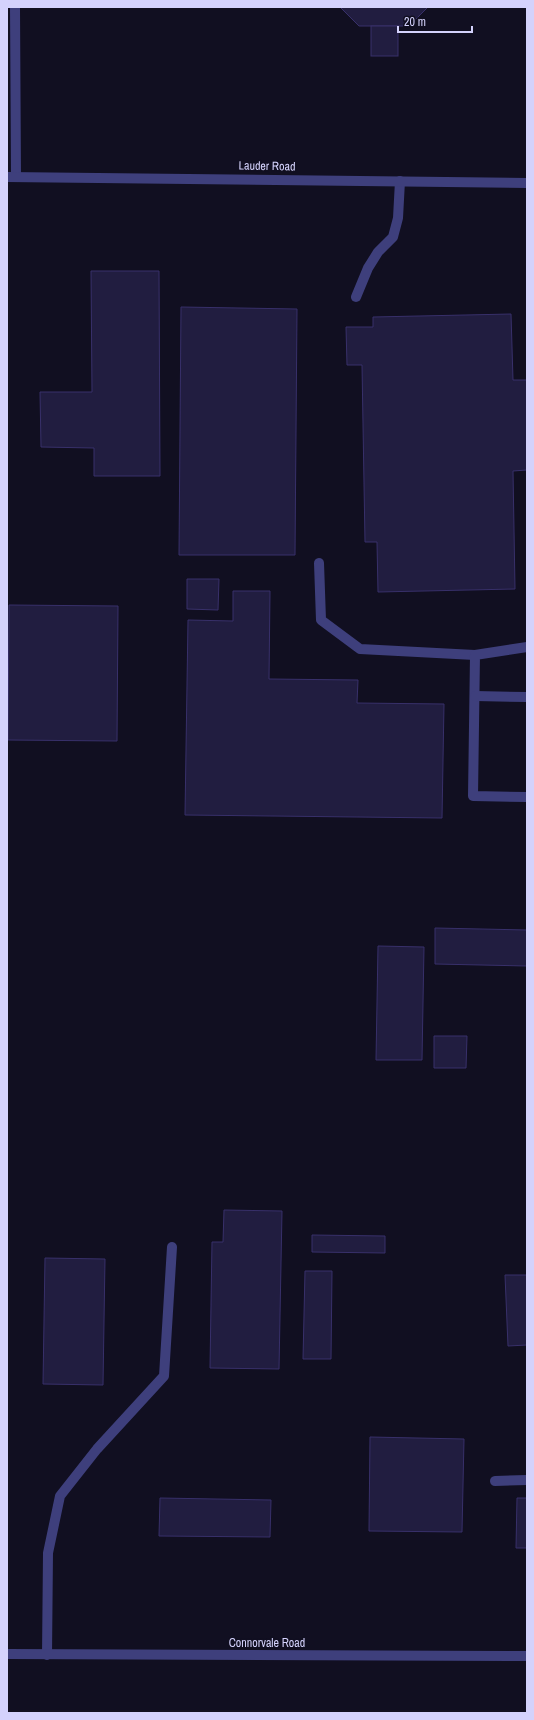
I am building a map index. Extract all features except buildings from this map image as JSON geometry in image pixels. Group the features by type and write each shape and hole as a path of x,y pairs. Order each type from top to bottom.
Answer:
{"street":[{"path":"11,177 14,7"},
{"name":"Lauder Road","path":"11,177 527,183"},
{"path":"356,296 368,268 378,252 393,237 398,218 400,181"},
{"path":"319,563 321,620 360,649 475,655 527,647"},
{"path":"475,655 473,796 527,797"},
{"path":"475,696 527,697"},
{"path":"47,1655 48,1553 60,1496 97,1449 164,1376 172,1247"},
{"path":"496,1482 527,1480"},
{"name":"Connorvale Road","path":"7,1654 527,1656"}]}
